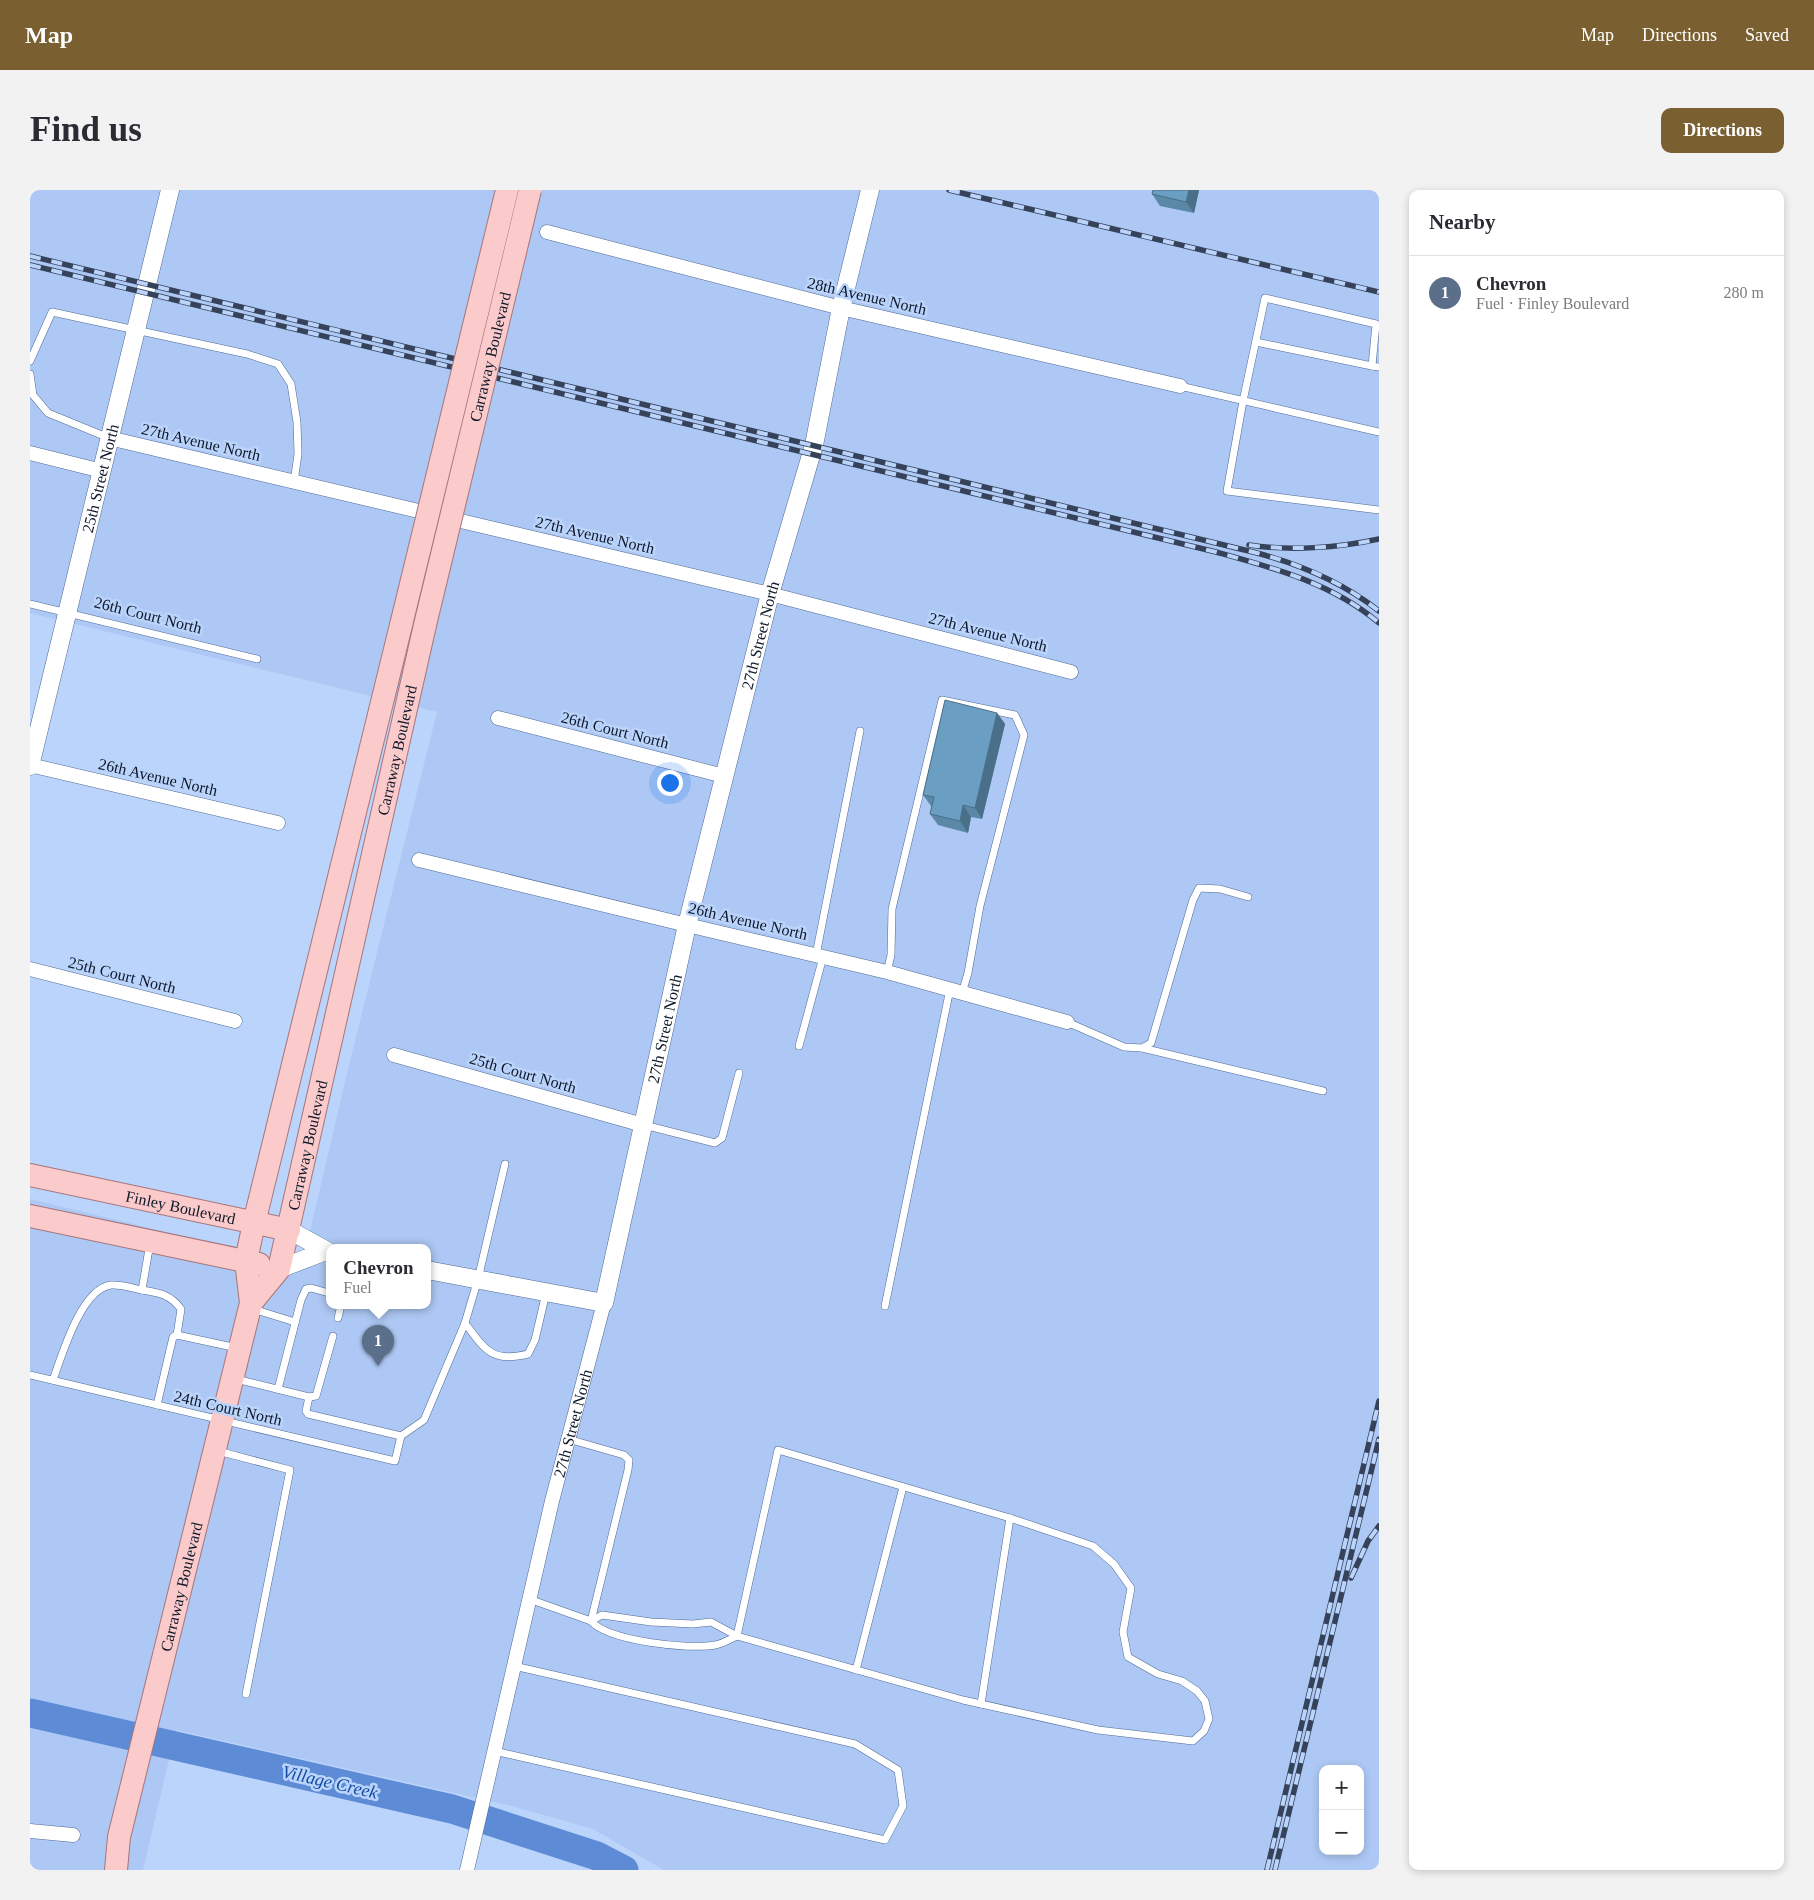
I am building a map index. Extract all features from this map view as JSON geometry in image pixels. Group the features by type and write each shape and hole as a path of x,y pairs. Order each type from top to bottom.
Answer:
{"main road":[{"name":"Carraway Boulevard","path":"116,1870 120,1837 251,1306 246,1261 254,1223 507,190"},
{"name":"Carraway Boulevard","path":"251,1306 279,1269 289,1230 424,625 530,190"},
{"name":"Finley Boulevard","path":"30,1175 289,1230"},
{"path":"30,1216 279,1269"}],"street":[{"name":"25th Street North","path":"30,765 170,190"},
{"name":"27th Street North","path":"467,1870 485,1786 568,1439 604,1302 687,925 770,594 814,445 841,308 870,190"},
{"name":"28th Avenue North","path":"547,232 841,308 1180,386"},
{"name":"27th Avenue North","path":"110,438 770,594 1071,672"},
{"path":"30,453 102,471"},
{"name":"26th Court North","path":"498,718 724,776"},
{"name":"26th Avenue North","path":"30,765 278,823"},
{"name":"26th Avenue North","path":"419,860 887,972 1067,1022"},
{"name":"25th Court North","path":"30,970 235,1022"},
{"name":"25th Court North","path":"394,1055 643,1125"},
{"name":"Finley Boulevard","path":"289,1230 326,1250"},
{"name":"Finley Boulevard","path":"279,1269 326,1252"},
{"path":"431,1271 604,1302"},
{"path":"30,1832 73,1835"}],"lane":[{"path":"1256,342 1376,366 1376,324 1266,298 1256,342 1243,400 1227,491 1379,510"},
{"path":"30,361 52,312 248,354 278,364 291,384 297,422 298,454 294,482"},
{"path":"30,374 33,395 48,414 110,438"},
{"path":"1180,386 1209,391 1379,432"},
{"name":"26th Court North","path":"30,604 257,659"},
{"path":"885,1306 956,991 968,972 980,906 1024,735 1015,716 942,700 892,909 891,955 887,972"},
{"path":"799,1046 819,956 860,731"},
{"path":"1142,1048 1151,1043 1156,1030 1198,888 1220,889 1248,896"},
{"path":"1067,1022 1124,1047 1142,1048 1323,1091"},
{"path":"643,1125 715,1142 722,1138 739,1073"},
{"path":"309,1397 306,1410 308,1414 401,1436 424,1420 465,1323 478,1279 506,1164"},
{"path":"142,1290 150,1241"},
{"path":"52,1380 79,1316 92,1295 110,1285 162,1294 174,1299 181,1310 178,1335"},
{"path":"278,1389 301,1300 306,1289 311,1288 326,1292"},
{"path":"465,1323 484,1349 499,1356 512,1358 528,1354 535,1340 546,1292"},
{"path":"251,1306 295,1322"},
{"path":"338,1318 340,1309"},
{"path":"157,1405 173,1337 178,1335 240,1348"},
{"path":"233,1379 309,1397 316,1396 319,1391 333,1336"},
{"name":"24th Court North","path":"30,1375 395,1461 401,1436"},
{"path":"568,1439 624,1455 629,1460 591,1621"},
{"path":"215,1450 290,1470 246,1694"},
{"path":"591,1621 602,1615 651,1622 693,1624 711,1622 737,1636 856,1670 981,1704 1098,1730 1193,1741 1204,1731 1209,1719 1205,1701 1197,1691 1182,1681 1158,1674 1128,1657 1124,1632 1131,1588 1114,1564 1093,1546 1010,1518 778,1450 737,1636"},
{"path":"856,1670 903,1487"},
{"path":"981,1704 1010,1518"},
{"path":"530,1598 591,1621 597,1627 614,1634 672,1646 716,1645 737,1636"},
{"path":"494,1751 885,1840 903,1806 898,1770 855,1744 514,1666"}],"shaded area":[{"path":"30,190 1379,190 1379,1870 664,1870 593,1829 512,1806 176,1730 143,1870 30,1870 30,1199 302,1265 351,1057 437,712 30,613"}],"building":[{"path":"1153,190 1189,190 1186,202 1152,194"},
{"path":"945,700 997,713 975,808 963,805 960,821 930,814 934,797 923,795"}],"waterway":[{"name":"Village Creek","path":"30,1713 452,1809 597,1856 624,1870"}],"railway":[{"path":"949,190 1379,292"},
{"path":"30,256 1257,553 1306,569 1336,583 1379,611"},
{"path":"30,265 1216,552 1302,578 1342,597 1379,623"},
{"path":"1249,545 1281,548 1314,548 1347,545 1379,539"},
{"path":"1267,1870 1379,1401"},
{"path":"1275,1870 1379,1439"},
{"path":"1351,1578 1368,1541 1379,1526"}],"place":[{"name":"Chevron","path":"378,1366"}]}
